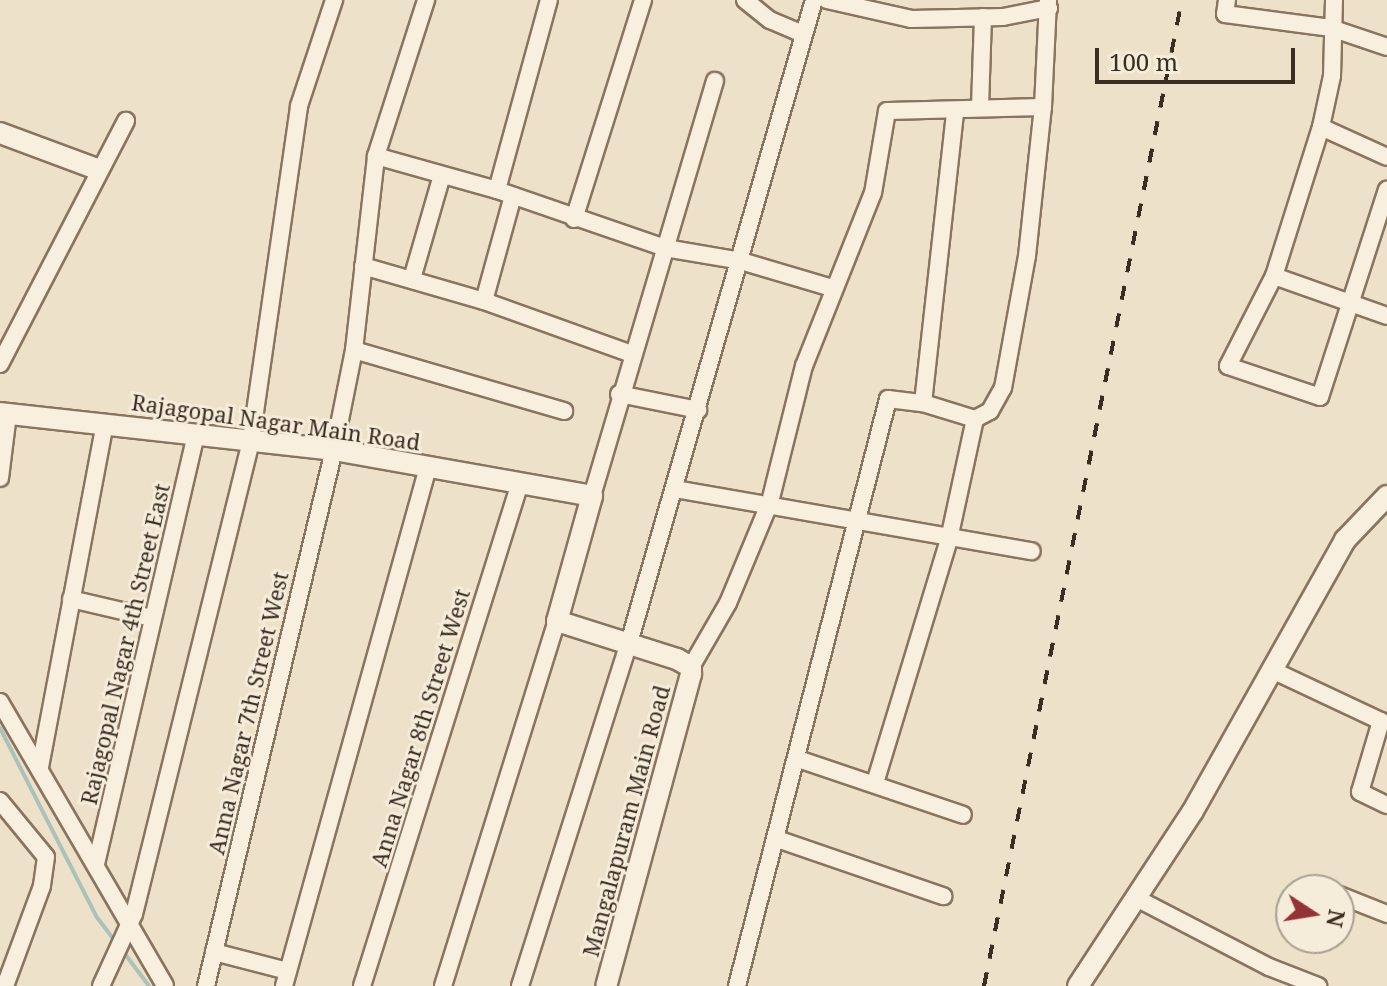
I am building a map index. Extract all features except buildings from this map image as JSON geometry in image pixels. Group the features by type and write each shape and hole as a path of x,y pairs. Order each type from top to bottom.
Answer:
{"street":[{"path":"101,986 124,933 251,440 299,106 334,0"},
{"name":"Anna Nagar 7th Street West","path":"206,986 334,450 354,350 376,156 426,0"},
{"path":"497,190 549,0"},
{"path":"574,219 643,0"},
{"path":"745,0 770,20 800,33"},
{"path":"520,986 675,489 789,99 800,33 814,0"},
{"path":"737,986 798,759 888,399 923,403 975,419 990,411 1003,388 1027,256 1043,107 1048,4 983,17 881,16 827,0"},
{"path":"1227,0 1225,14 1331,28 1387,47"},
{"path":"1334,0 1332,76 1321,127 1274,276 1228,366 1320,397 1353,304 1387,190"},
{"path":"980,107 983,17"},
{"path":"443,986 557,621 619,394 715,81"},
{"path":"691,667 728,603 770,502 804,366 832,288 873,193 887,111 1043,107"},
{"path":"923,403 955,111"},
{"path":"0,364 97,169 126,121"},
{"path":"1321,127 1387,157"},
{"path":"0,133 97,169"},
{"path":"376,156 497,190 665,248 741,261 832,288"},
{"path":"412,279 442,175"},
{"path":"484,301 513,196"},
{"path":"363,266 484,301 632,354"},
{"path":"1274,276 1387,316"},
{"path":"354,350 564,411"},
{"path":"619,394 698,410"},
{"path":"0,478 4,414"},
{"name":"Rajagopal Nagar Main Road","path":"4,414 334,450 592,496"},
{"path":"875,783 949,539 975,419"},
{"path":"40,767 105,424"},
{"name":"Rajagopal Nagar 4th Street East","path":"96,864 196,434"},
{"path":"214,952 286,979 428,467"},
{"name":"Anna Nagar 8th Street West","path":"362,986 520,483"},
{"path":"675,489 770,502 858,523 1032,551"},
{"path":"1078,986 1193,811 1345,540 1387,496"},
{"path":"71,599 152,618"},
{"name":"Mangalapuram Main Road","path":"557,621 629,643 691,667 606,986"},
{"path":"1272,670 1381,721 1360,792 1387,805"},
{"path":"0,702 96,864 124,933 165,986"},
{"path":"798,759 963,815"},
{"path":"0,801 46,857 42,886 5,986"},
{"path":"777,839 943,896"},
{"path":"1136,898 1269,967 1318,986"},
{"path":"1355,901 1387,914"}],"waterway":[{"path":"0,728 96,916 116,943"},
{"path":"122,950 149,986"}],"railway":[{"path":"984,986 1182,0"}]}
